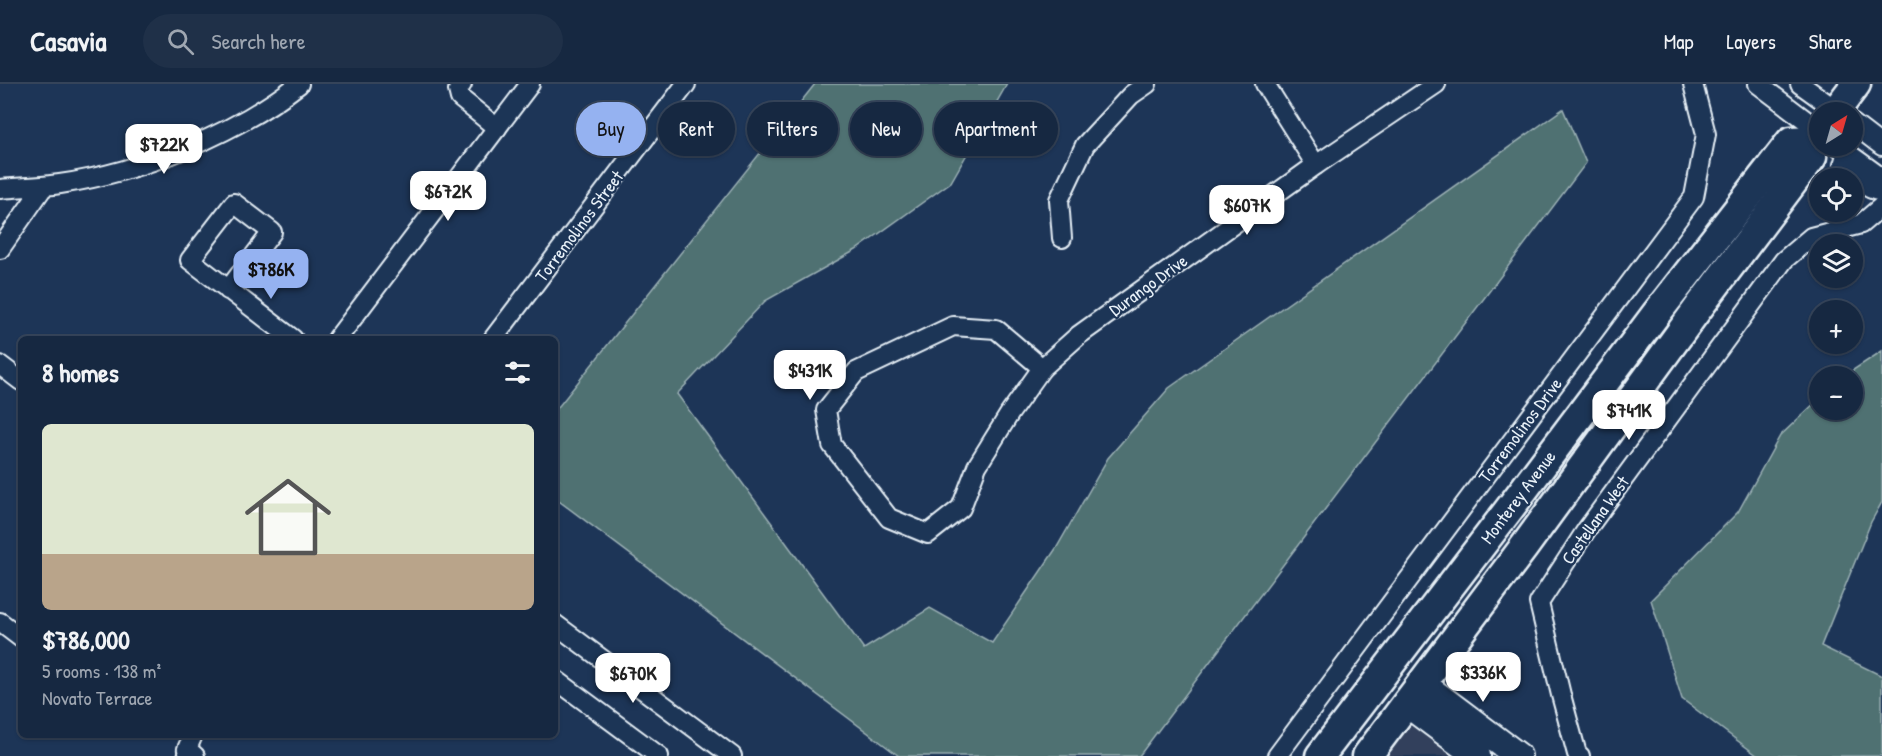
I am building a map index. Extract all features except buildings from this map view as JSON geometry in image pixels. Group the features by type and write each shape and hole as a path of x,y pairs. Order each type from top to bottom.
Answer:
{"main road":[{"name":"Monterey Avenue","path":"1847,102 1856,84"},
{"name":"Monterey Avenue","path":"1320,756 1656,314 1791,141 1809,136"},
{"name":"Monterey Avenue","path":"1367,756 1813,156"},
{"path":"1414,693 1402,697 1403,687 1410,674 1518,530 1538,496 1552,452"}],"street":[{"path":"0,189 45,186 118,172 181,150 240,122 299,84"},
{"path":"462,84 458,90 460,98 497,128"},
{"path":"339,336 530,84"},
{"name":"Torremolinos Street","path":"495,336 686,84"},
{"path":"1062,238 1059,200 1085,145 1131,95 1147,84"},
{"path":"1266,84 1316,165"},
{"name":"Durango Drive","path":"1042,368 996,329 953,326 856,372 826,410 832,445 889,518 928,534 961,508 977,466 1010,413 1042,368 1079,335 1316,165 1436,84"},
{"name":"Torremolinos Drive","path":"1276,756 1694,197 1706,134 1692,84"},
{"path":"1758,84 1809,115"},
{"path":"1800,84 1813,102"},
{"path":"1875,133 1882,146"},
{"path":"1840,156 1843,165 1860,183 1882,192"},
{"path":"1860,156 1882,178"},
{"path":"0,249 45,186"},
{"path":"228,290 272,232 234,203 190,260 228,290 288,336"},
{"name":"Castellana West","path":"1579,755 1561,695 1539,603 1587,529 1784,260 1811,237 1861,224 1882,206"},
{"path":"0,365 18,379"},
{"path":"0,622 18,636"},
{"path":"558,626 732,756"},
{"path":"558,681 659,756"},
{"path":"1414,693 1477,756"},
{"path":"1414,693 1518,756"},
{"path":"192,738 187,749 195,756"}],"shaded area":[{"path":"1412,718 1463,756 1384,756"}],"green space":[{"path":"815,84 1007,84 997,102 934,102 934,156 966,156 951,182 856,250 765,301 677,394 864,649 930,608 992,643 1057,547 1108,458 1169,388 1563,109 1586,163 1139,756 899,756 558,500 558,407 758,156 838,156 838,102 801,102"},
{"path":"1882,351 1882,502 1871,522 1821,646 1882,676 1882,756 1758,756 1682,699 1651,600 1738,512 1780,436 1809,408 1809,420 1863,420 1863,366 1859,366"}]}
